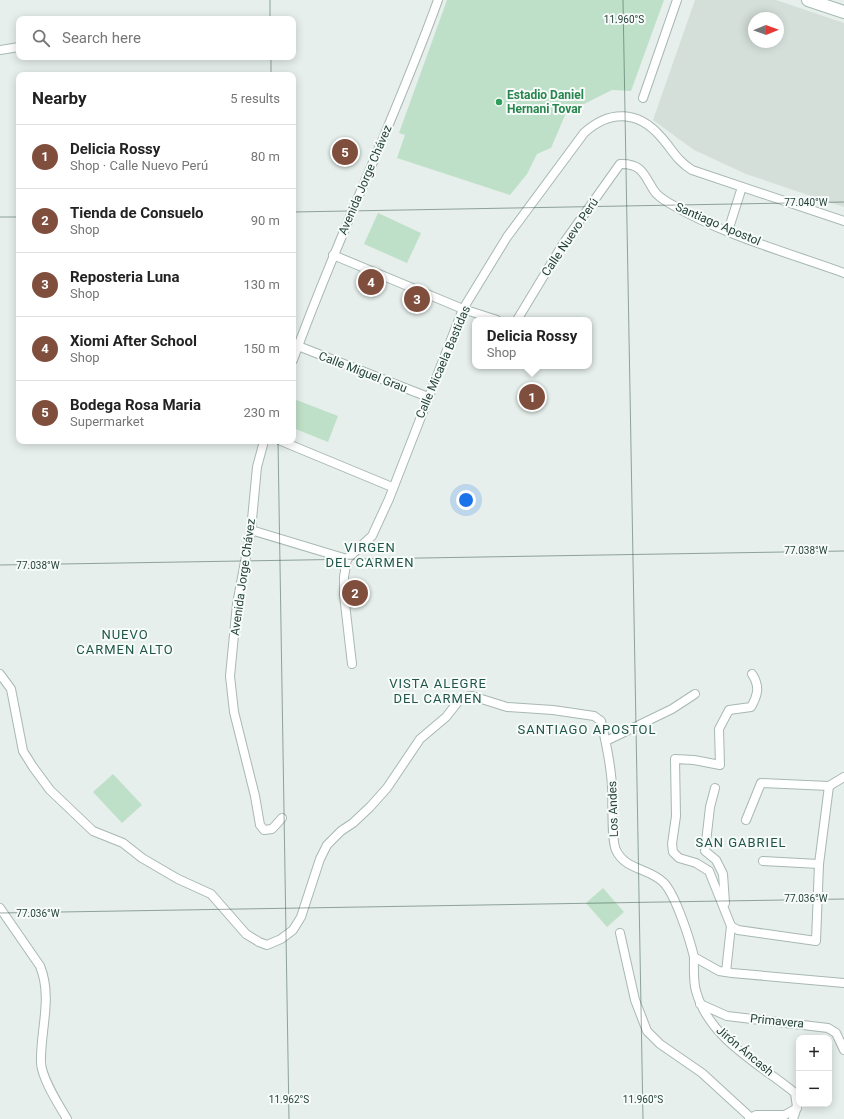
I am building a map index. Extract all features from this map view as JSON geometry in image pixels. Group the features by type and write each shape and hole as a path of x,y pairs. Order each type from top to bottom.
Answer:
{"street":[{"name":"Avenida Jorge Chávez","path":"296,352 333,255 414,65 438,0"},
{"path":"643,98 677,0"},
{"path":"808,0 844,12"},
{"path":"0,50 16,47"},
{"name":"Calle Micaela Bastidas","path":"347,559 372,536 463,309 507,237 584,133 597,122 611,116 621,116 635,119 651,128 660,136 682,164 692,170 742,187"},
{"name":"Santiago Apostol","path":"630,163 646,175 656,193 663,199 728,231 844,273"},
{"name":"Calle Nuevo Perú","path":"519,317 563,244 615,169 620,164 630,163"},
{"path":"728,231 742,187 844,221"},
{"path":"333,255 463,309 488,317"},
{"name":"Calle Miguel Grau","path":"298,346 428,397"},
{"name":"Avenida Jorge Chávez","path":"263,444 255,484 251,530 237,604 230,676 234,712 255,796 260,826 264,830 272,829 282,818"},
{"path":"289,444 392,487"},
{"path":"251,530 347,559 344,577 344,595 352,664"},
{"name":"Los Andes","path":"0,674 11,689 23,751 33,768 50,790 93,831 123,843 142,858 178,880 211,894 246,934 267,945 281,939 293,930 301,917 320,859 327,845 341,831 353,823 370,807 387,788 394,775 420,739 446,717 461,698 472,696 508,707 553,710 594,716 601,721 606,741 612,785 613,840 616,850 624,861 662,881 672,891 694,957"},
{"path":"726,972 731,926 709,871 696,863 676,856 673,852 672,844 676,816 674,759 720,764 719,729 729,710 751,707 758,695 757,682 752,674"},
{"path":"606,741 672,710 695,694"},
{"path":"746,820 760,783 829,786 844,776"},
{"path":"731,926 738,930 816,941 819,864 829,786"},
{"path":"715,788 704,846 705,851 716,860 723,874 726,916"},
{"path":"763,861 819,864"},
{"path":"0,908 40,966 43,973 46,1000 41,1064 45,1077 67,1119"},
{"path":"620,933 635,1000 647,1031 660,1044 702,1073 752,1117 785,1115 797,1108"},
{"path":"694,957 719,971 844,984"},
{"name":"Jirón Áncash","path":"694,957 696,990 700,1004 717,1031 795,1093 797,1108"},
{"name":"Primavera","path":"700,1004 727,1016 828,1028 836,1033 844,1050"},
{"path":"793,1119 797,1108"}],"shaded area":[{"path":"695,0 776,0 844,23 844,207 746,174 694,150 653,120"}],"green space":[{"name":"Estadio Daniel Hernani Tovar","path":"447,0 664,0 631,91 612,90 566,113 551,148 537,154 527,174 510,195 397,158 405,135 399,133"},
{"path":"378,213 421,233 407,263 364,244"},
{"path":"296,400 338,416 328,442 296,429"},
{"path":"113,774 142,805 122,823 93,792"},
{"path":"603,888 624,912 607,927 586,903"}],"place":[{"name":"Estadio Daniel Hernani Tovar","path":"499,102"},
{"name":"Bodega Rosa Maria","path":"345,152"},
{"name":"Xiomi After School","path":"371,282"},
{"name":"Reposteria Luna","path":"417,299"},
{"name":"Delicia Rossy","path":"532,397"},
{"name":"Tienda de Consuelo","path":"355,593"}],"district":[{"name":"VIRGEN DEL CARMEN","path":"370,554"},
{"name":"NUEVO CARMEN ALTO","path":"125,642"},
{"name":"VISTA ALEGRE DEL CARMEN","path":"438,690"},
{"name":"SANTIAGO APOSTOL","path":"587,729"},
{"name":"SAN GABRIEL","path":"741,842"}]}
